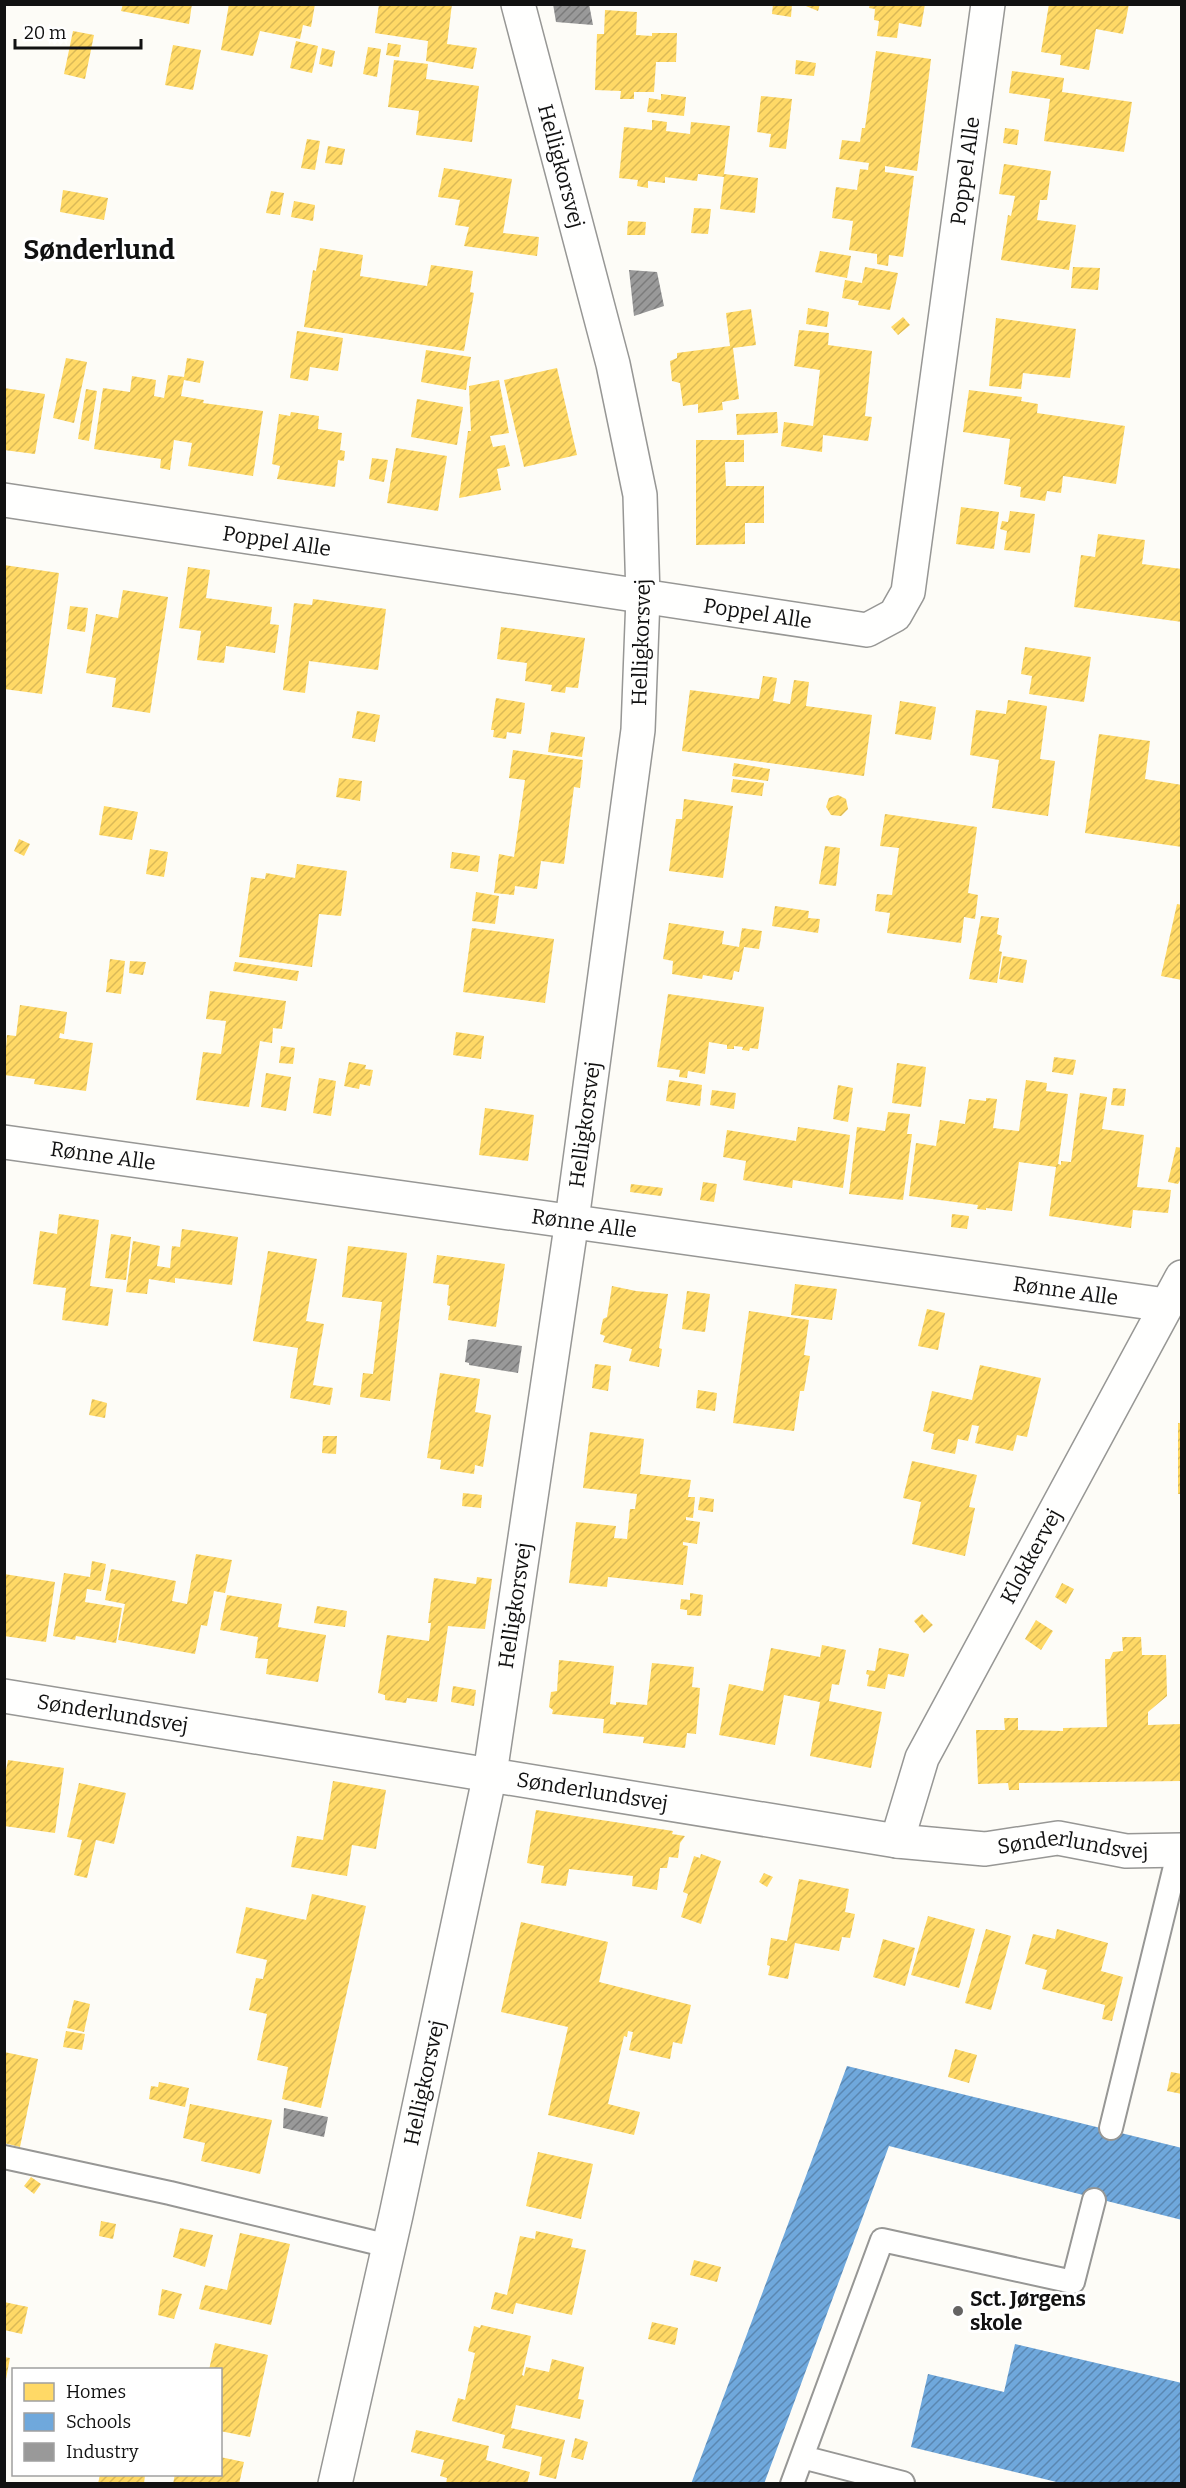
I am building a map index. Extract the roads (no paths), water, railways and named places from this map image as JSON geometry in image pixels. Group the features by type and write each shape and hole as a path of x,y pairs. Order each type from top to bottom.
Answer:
{"street":[{"name":"Helligkorsvej","path":"335,2484 389,2246 490,1774 572,1220 638,730 643,597 640,495 614,364 518,4"},
{"name":"Poppel Alle","path":"4,500 867,630 895,615 908,592 988,4"},
{"name":"Rønne Alle","path":"4,1142 1166,1305"},
{"name":"Klokkervej","path":"897,1841 922,1758 1182,1277"},
{"name":"Sønderlundsvej","path":"4,1696 897,1841 985,1849 1058,1838 1126,1851 1180,1850"}],"lane":[{"path":"1111,2128 1180,1850"},
{"path":"4,2157 170,2193 389,2246"},
{"path":"792,2484 882,2240 1073,2282 1094,2200"},
{"path":"802,2457 903,2483"}],"place":[{"name":"Sct. Jørgens skole","path":"958,2311"}],"district":[{"name":"Sønderlund","path":"99,250"}]}
